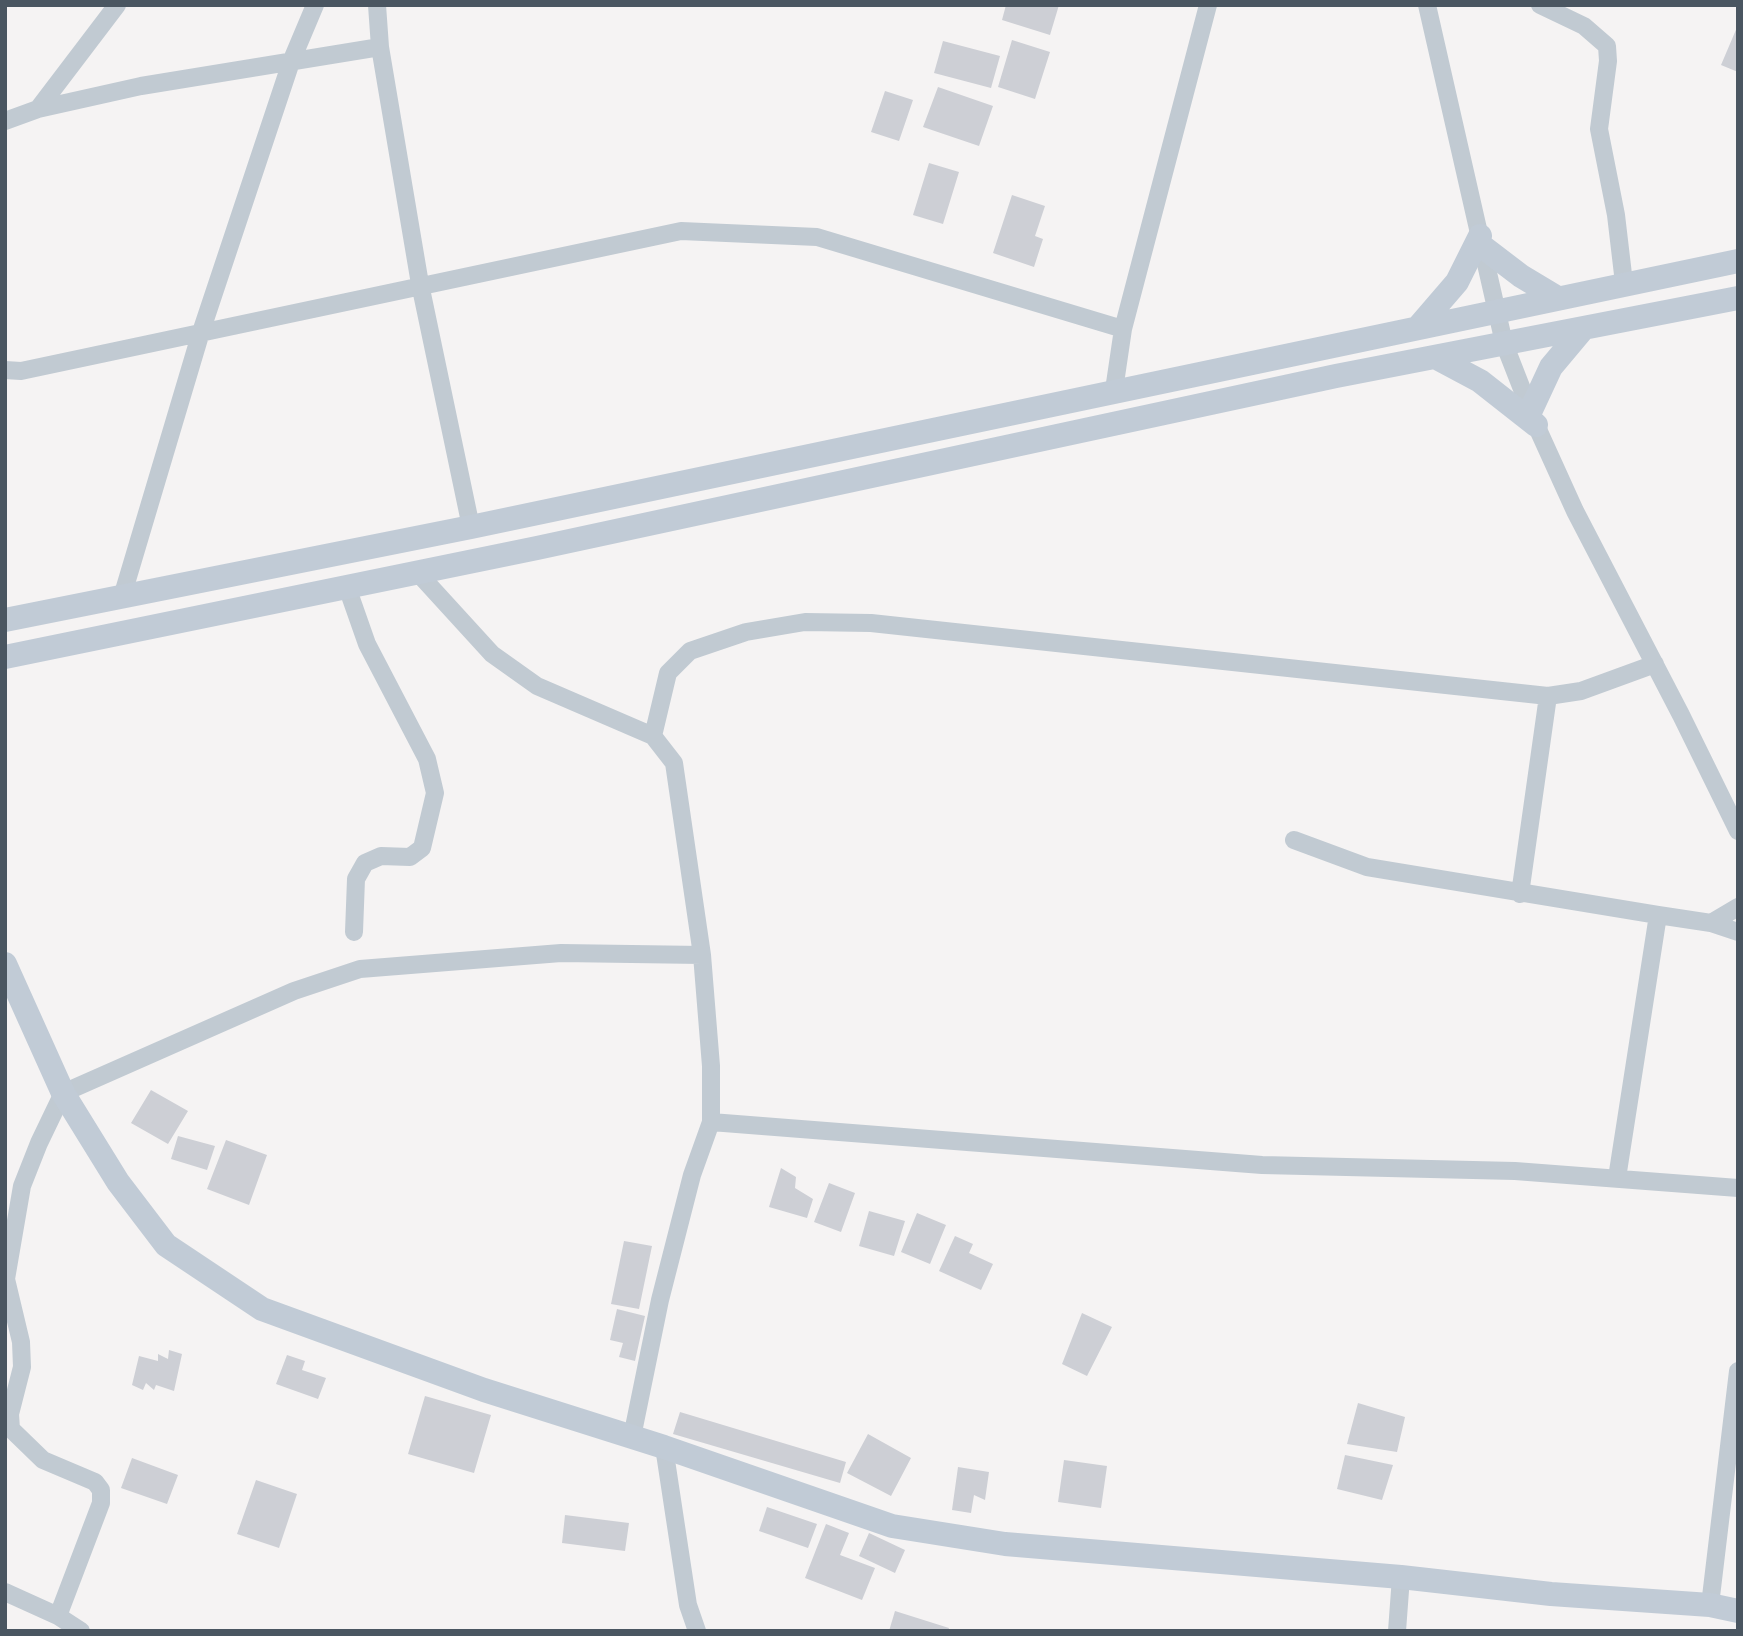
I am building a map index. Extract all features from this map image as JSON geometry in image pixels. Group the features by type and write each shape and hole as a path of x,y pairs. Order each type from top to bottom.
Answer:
{"main road":[{"path":"1420,325 1457,282 1481,242 1521,276 1556,297"},
{"path":"5,620 471,527 1496,309 1738,261"},
{"path":"5,657 418,573 1434,357 1738,298"},
{"path":"1434,357 1480,381 1533,417 1551,367 1583,330"},
{"path":"5,964 63,1093 118,1182 166,1245 262,1309 484,1390 664,1447 892,1526 1005,1544 1401,1577 1551,1594 1710,1605 1738,1611"}],"street":[{"path":"38,109 117,5"},
{"path":"122,597 201,332 291,62 315,5"},
{"path":"377,5 380,47 419,284 471,527"},
{"path":"1114,390 1123,329 1208,5"},
{"path":"1427,5 1504,344 1575,511 1738,831"},
{"path":"1540,5 1584,26 1606,46 1608,61 1599,129 1616,215 1624,283"},
{"path":"5,121 38,109 141,86 380,47"},
{"path":"5,370 22,371 419,284 681,231 817,237 1123,329"},
{"path":"418,573 492,654 537,686 653,736 674,763 702,955 711,1066 710,1122 692,1175 663,1287 632,1437"},
{"path":"347,587 367,644 427,759 435,793 422,848 410,857 381,856 365,863 356,879 354,932"},
{"path":"653,736 668,673 690,651 746,632 805,622 871,623 1548,696 1581,691 1655,664"},
{"path":"1520,894 1548,696"},
{"path":"1294,840 1367,867 1520,894 1712,923 1738,932"},
{"path":"1712,923 1738,908"},
{"path":"1617,1178 1658,915"},
{"path":"58,1616 101,1503 100,1490 95,1482 43,1460 11,1429 10,1414 22,1367 21,1342 6,1279 22,1186 38,1143 63,1093 293,991 360,969 561,953 702,955"},
{"path":"710,1122 1262,1165 1515,1171 1738,1188"},
{"path":"1710,1605 1738,1371"},
{"path":"664,1447 688,1605 696,1631"},
{"path":"1396,1630 1401,1577"},
{"path":"5,1592 58,1616 81,1631"}],"building":[{"path":"1006,5 1059,5 1050,35 1002,20"},
{"path":"1738,25 1738,72 1721,65"},
{"path":"1012,40 1050,52 1035,99 998,87"},
{"path":"943,41 1000,56 991,88 934,73"},
{"path":"938,87 993,106 979,146 923,127"},
{"path":"885,91 913,100 899,141 871,132"},
{"path":"929,163 959,172 943,224 913,215"},
{"path":"1012,195 1045,206 1035,236 1043,239 1034,267 993,253"},
{"path":"151,1090 188,1111 168,1144 131,1123"},
{"path":"178,1136 215,1146 207,1170 171,1159"},
{"path":"226,1140 267,1155 249,1205 207,1189"},
{"path":"781,1168 796,1177 795,1188 813,1199 807,1218 769,1207"},
{"path":"829,1183 855,1193 841,1232 814,1222"},
{"path":"869,1211 905,1221 894,1256 859,1246"},
{"path":"917,1213 946,1225 930,1264 901,1252"},
{"path":"955,1236 973,1244 969,1253 993,1264 981,1290 939,1271"},
{"path":"624,1241 652,1246 639,1309 611,1304"},
{"path":"617,1309 645,1316 635,1361 619,1357 623,1343 610,1340"},
{"path":"1082,1313 1112,1327 1087,1376 1062,1364"},
{"path":"169,1350 182,1354 174,1391 156,1385 154,1390 146,1383 143,1390 132,1385 139,1356 158,1361 158,1354 168,1359"},
{"path":"287,1355 305,1361 302,1370 326,1378 318,1399 276,1384"},
{"path":"425,1396 491,1415 474,1473 408,1454"},
{"path":"1358,1403 1405,1417 1397,1452 1347,1444"},
{"path":"680,1412 846,1462 840,1483 673,1434"},
{"path":"868,1434 911,1458 891,1496 847,1473"},
{"path":"1345,1455 1393,1465 1382,1500 1337,1489"},
{"path":"132,1458 178,1475 167,1504 121,1488"},
{"path":"1064,1460 1107,1466 1101,1508 1058,1502"},
{"path":"958,1467 989,1472 985,1500 974,1495 971,1513 952,1510"},
{"path":"256,1480 297,1494 279,1548 237,1534"},
{"path":"767,1507 817,1524 808,1548 759,1531"},
{"path":"565,1515 629,1523 625,1551 562,1543"},
{"path":"826,1524 849,1533 840,1555 875,1568 862,1600 805,1578"},
{"path":"869,1533 905,1550 895,1573 859,1556"},
{"path":"895,1611 949,1628 948,1631 889,1631"}]}
